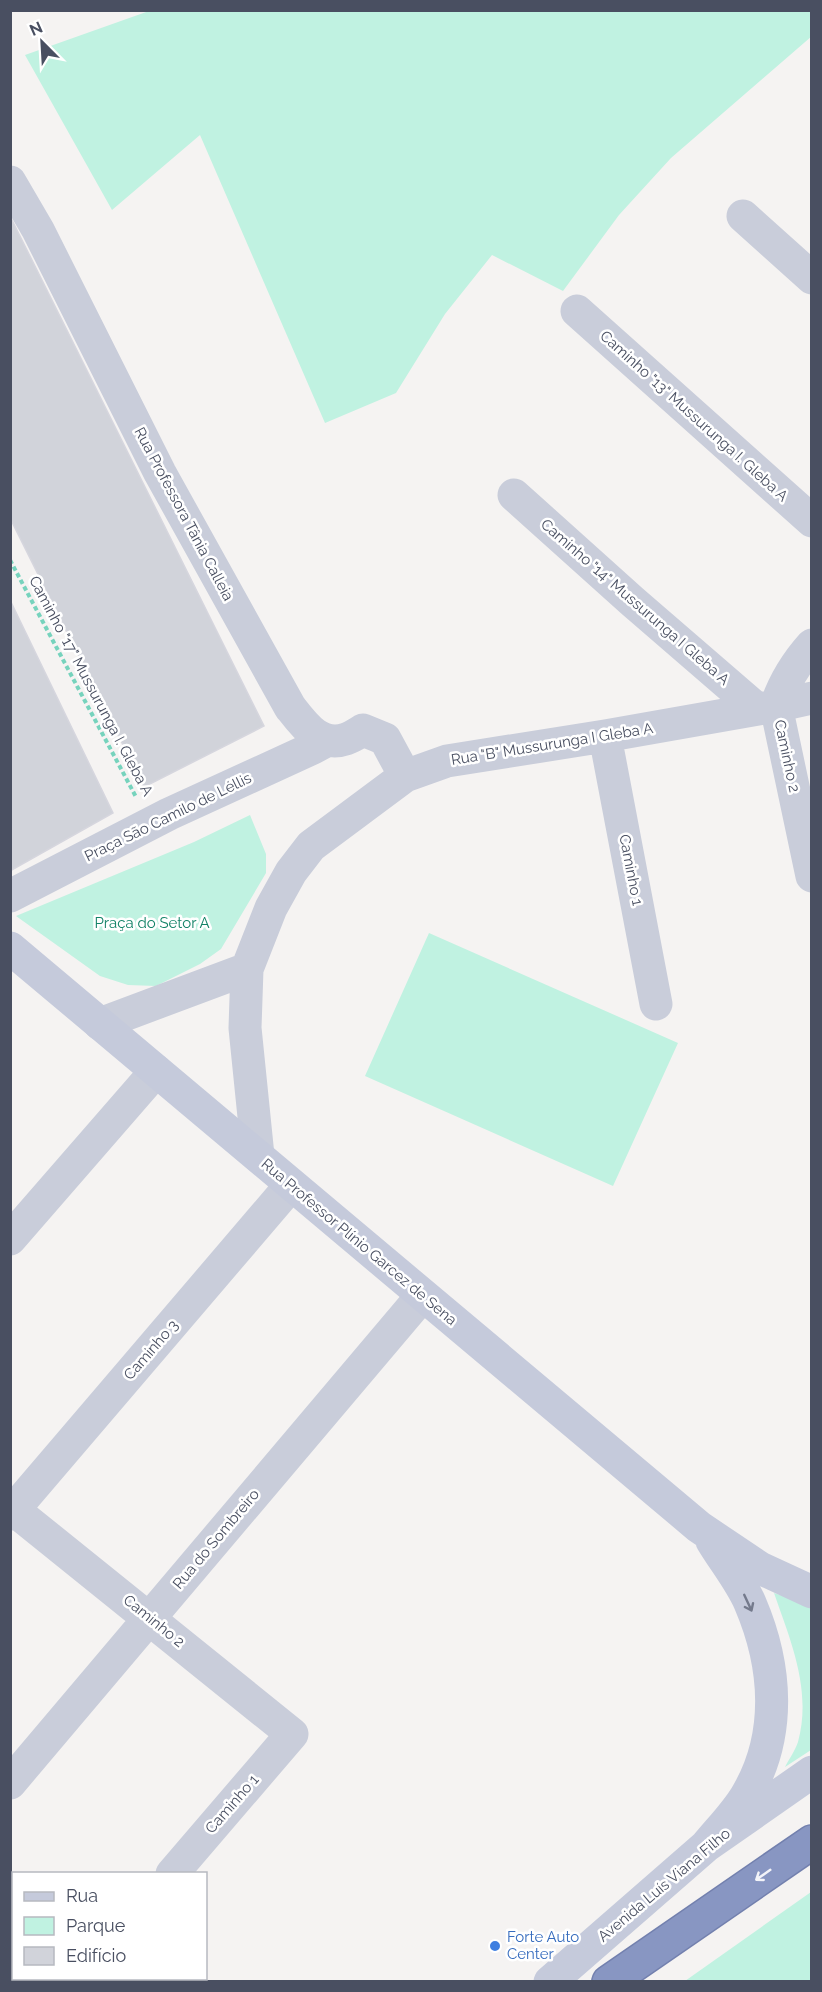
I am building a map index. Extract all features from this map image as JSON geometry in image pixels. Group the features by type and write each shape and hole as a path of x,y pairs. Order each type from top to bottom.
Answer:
{"highway":[{"path":"609,1982 812,1842"}],"main road":[{"name":"Rua Professor Plínio Garcez de Sena","path":"13,954 100,1024 708,1534 760,1568 812,1592"},
{"name":"Rua Professor Plínio Garcez de Sena","path":"706,1846 746,1796 766,1755 773,1708 768,1656 749,1602 708,1534"},
{"name":"Avenida Luís Viana Filho","path":"550,1982 706,1846 812,1772"}],"street":[{"name":"Rua Professora Tânia Calleia","path":"10,182 38,230 160,473 274,680 302,722 318,737 326,741"},
{"path":"743,216 812,278"},
{"name":"Caminho \"13\" Mussurunga I. Gleba A","path":"577,311 812,521"},
{"name":"Caminho \"14\" Mussurunga I Gleba A","path":"514,495 632,601 766,707"},
{"path":"766,707 812,645"},
{"name":"Rua \"B\" Mussurunga I Gleba A","path":"258,1156 245,1028 247,969 272,908 291,872 311,846 405,776 447,761 605,736 812,698"},
{"name":"Caminho 2","path":"766,707 812,876"},
{"path":"326,741 344,740 363,730 385,739 405,776"},
{"name":"Caminho 1","path":"605,736 656,1004"},
{"name":"Praça São Camilo de Léllis","path":"10,896 212,794 326,741"},
{"path":"100,1024 247,969"},
{"path":"10,1239 156,1071"},
{"name":"Caminho 3","path":"12,1512 291,1185"},
{"name":"Rua do Sombreiro","path":"10,1783 422,1296"},
{"name":"Caminho 2","path":"12,1512 150,1618 292,1734"},
{"name":"Caminho 1","path":"174,1872 292,1734"}],"path":[{"name":"Caminho \"17\" Mussurunga I. Gleba A","path":"10,560 131,786 149,825"}],"green space":[{"path":"811,10 812,36 671,158 619,215 563,291 492,255 445,314 396,393 325,423 200,135 112,210 25,55 149,11"},
{"name":"Praça do Setor A","path":"250,815 266,854 266,873 221,949 200,964 156,986 128,985 100,976 16,916 194,842"},
{"path":"429,933 678,1043 613,1186 365,1076"},
{"path":"774,1593 811,1605 811,1750 785,1767 798,1742 803,1704 798,1666"},
{"path":"811,1892 811,1981 685,1981"}],"building":[{"path":"10,216 264,726 144,787 10,518"},
{"path":"10,600 113,813 10,871"}],"place":[{"name":"Forte Auto Center","path":"495,1946"}]}
